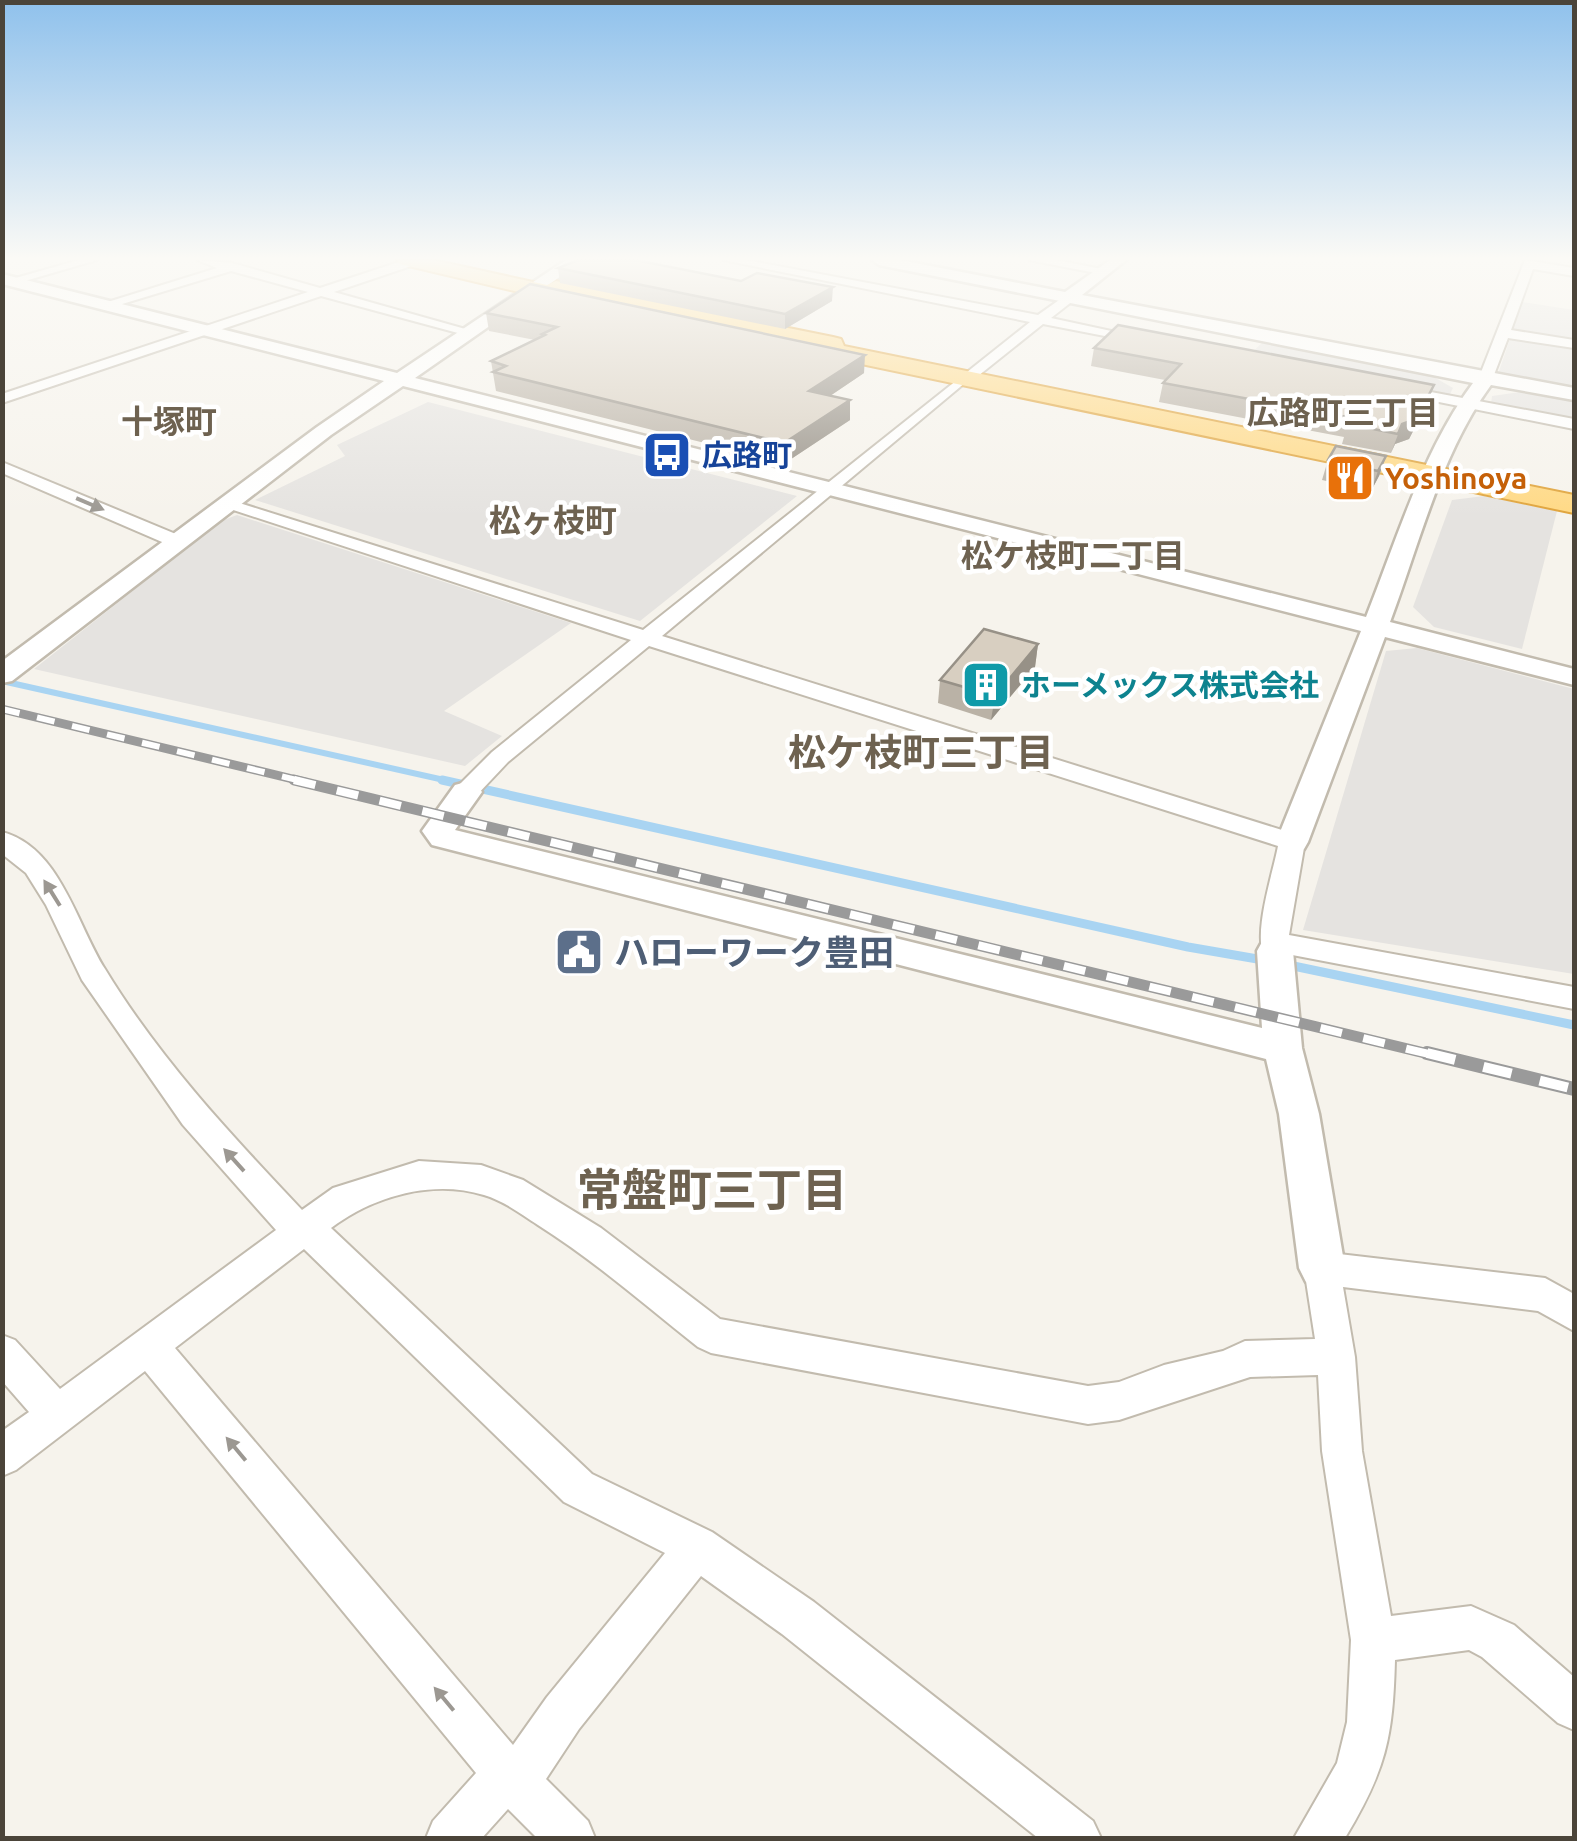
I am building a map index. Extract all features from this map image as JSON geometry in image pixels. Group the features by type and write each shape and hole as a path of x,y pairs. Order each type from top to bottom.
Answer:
{"highway":[{"path":"823,346 1437,470 1574,492"},
{"path":"1437,470 1574,504"}],"street":[{"path":"2,400 156,346"},
{"path":"262,346 1574,677"},
{"path":"10,664 224,504 449,346"},
{"path":"1008,346 500,757 438,831 443,838 1283,1048"},
{"path":"1315,346 1574,394"},
{"path":"1318,1838 1358,1772 1370,1722 1373,1640 1342,1451 1336,1357 1300,1114 1283,1048 1275,946 1292,842 1437,470 1501,346"},
{"path":"1371,384 1574,424"},
{"path":"2,467 176,541"},
{"path":"224,504 1292,842"},
{"path":"2,840 35,867 59,904 92,973 194,1116 300,1232 322,1240 578,1488 696,1546 798,1618 1076,1838"},
{"path":"1275,946 1574,998"},
{"path":"2,1456 345,1198 383,1183 443,1174 481,1179 511,1190 589,1239 711,1335 1088,1405 1119,1401 1164,1384 1230,1368 1245,1359 1336,1357"},
{"path":"1322,1268 1545,1295 1574,1314"},
{"path":"147,1344 512,1778 571,1838"},
{"path":"2,1352 56,1414"},
{"path":"450,1838 512,1778 696,1546"},
{"path":"1373,1640 1471,1628 1498,1641 1574,1707"}],"shaded area":[{"path":"1259,346 1282,346 1432,376 1453,388 1449,396 1247,357"},
{"path":"1508,346 1574,346 1573,386 1498,374"},
{"path":"1520,392 1574,401 1574,421 1491,404 1492,396"},
{"path":"428,402 797,496 640,621 255,500 345,456 337,445"},
{"path":"1484,496 1557,511 1522,649 1434,627 1413,607 1452,500"},
{"path":"237,515 571,623 444,711 502,736 465,766 34,669 221,521"},
{"path":"1417,648 1574,689 1574,974 1303,930 1386,651"}],"building":[{"path":"522,346 822,346 865,355 809,391 850,400 784,443 493,372 506,366 491,361"},
{"path":"1228,346 1434,385 1416,419 1402,424 1398,434 1349,424 1352,418 1163,383 1181,364 1094,348"},
{"path":"1336,446 1386,456 1378,471 1328,460"},
{"path":"984,629 1038,644 995,696 940,680"}],"waterway":[{"path":"2,681 453,782"},
{"path":"442,780 1188,947 1269,961"},
{"path":"1284,964 1574,1025"}],"railway":[{"path":"2,709 305,782"},
{"path":"294,780 1437,1056"},
{"path":"1427,1053 1574,1089"}],"place":[{"name":"広路町","path":"667,455"},
{"name":"Yoshinoya","path":"1350,478"},
{"name":"ホーメックス株式会社","path":"986,685"},
{"name":"ハローワーク豊田","path":"579,952"}],"district":[{"name":"広路町三丁目","path":"1343,412"},
{"name":"十塚町","path":"169,421"},
{"name":"松ヶ枝町","path":"553,520"},
{"name":"松ケ枝町二丁目","path":"1073,555"},
{"name":"松ケ枝町三丁目","path":"921,752"},
{"name":"常盤町三丁目","path":"712,1189"}]}
